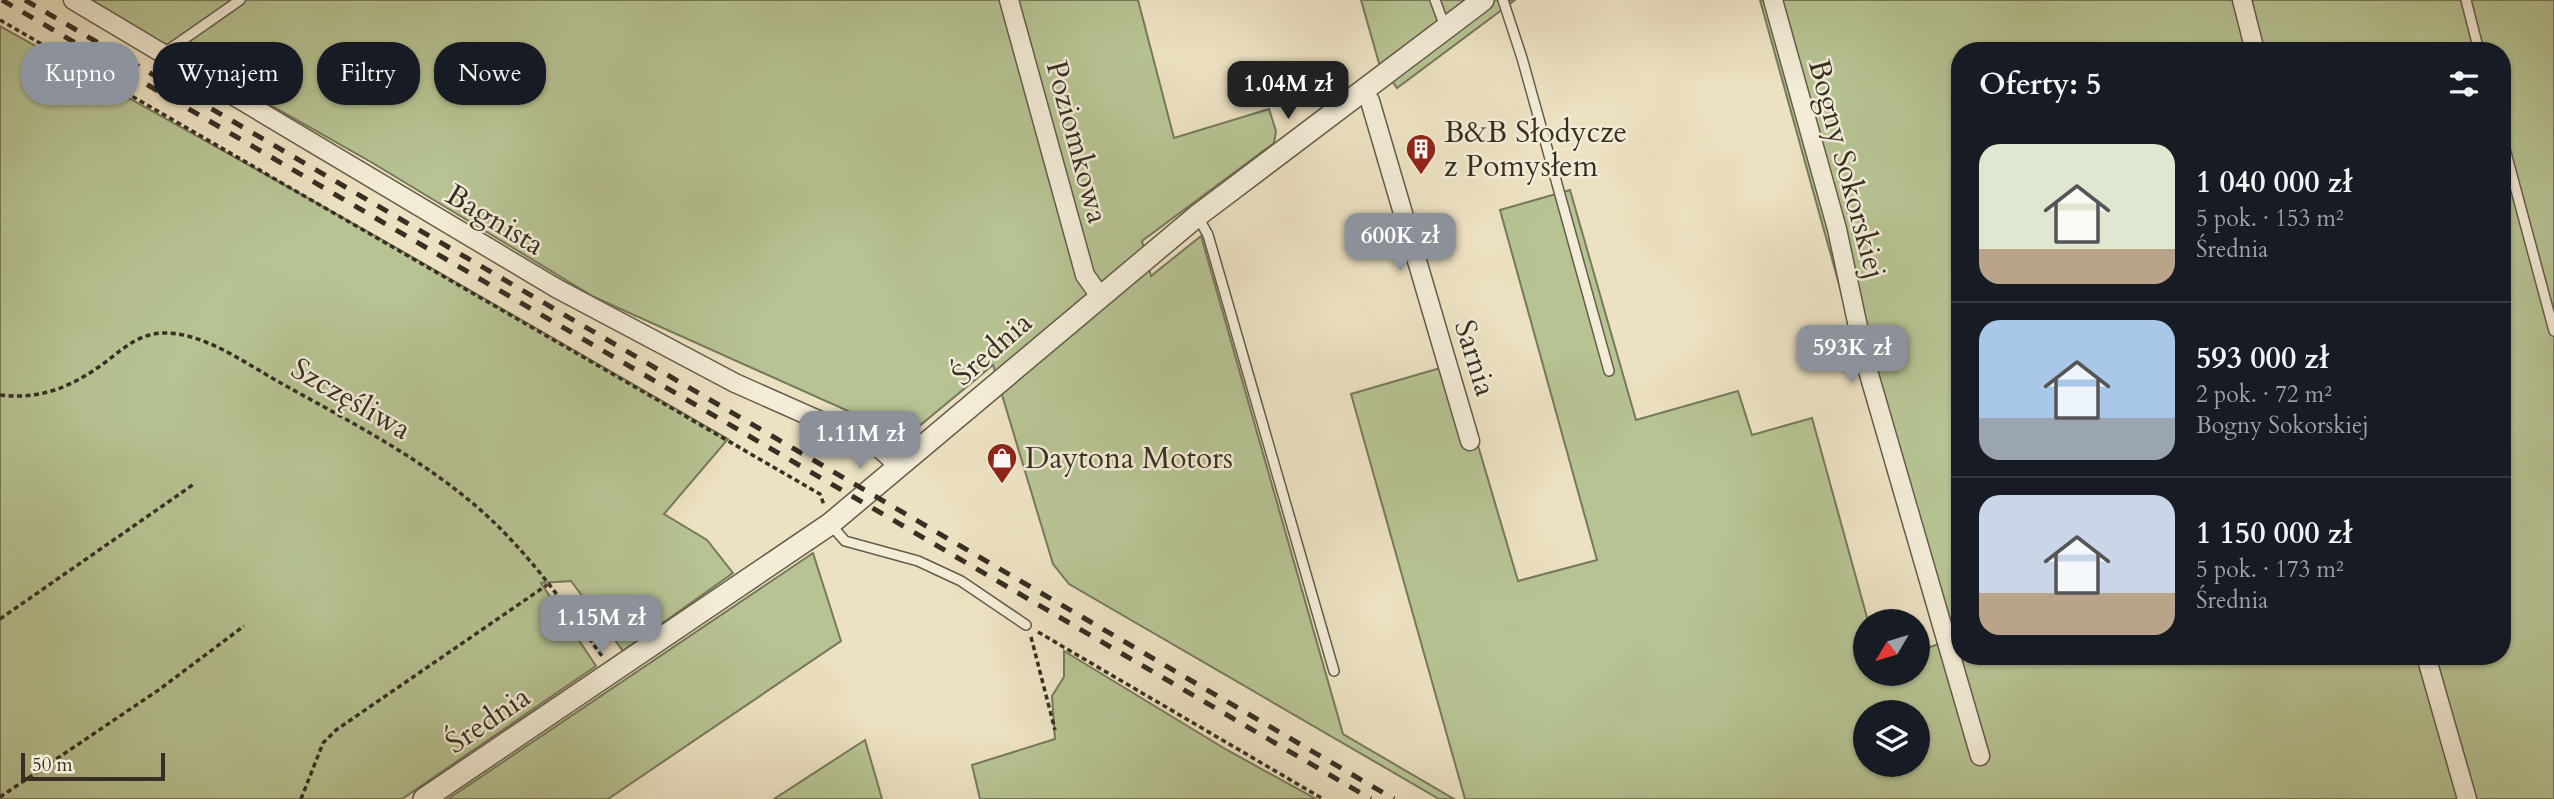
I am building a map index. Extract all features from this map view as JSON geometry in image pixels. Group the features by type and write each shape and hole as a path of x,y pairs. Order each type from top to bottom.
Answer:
{"street":[{"name":"Bagnista","path":"73,0 153,47"},
{"name":"Poziomkowa","path":"1009,0 1085,275 1100,295"},
{"name":"Średnia","path":"424,799 830,524 1197,215 1483,0"},
{"name":"Bogny Sokorskiej","path":"1773,0 1837,229 1866,365 1951,657"},
{"path":"2242,0 2253,42"},
{"name":"Sarnia","path":"1363,90 1370,101 1470,441"},
{"name":"Bagnista","path":"249,105 556,289 735,383 877,446 899,467"},
{"name":"Bogny Sokorskiej","path":"1953,665 1980,756"},
{"path":"2430,665 2467,799"}],"lane":[{"path":"181,42 240,0"},
{"path":"1435,0 1446,28"},
{"path":"1503,0 1522,58 1609,371"},
{"path":"2466,0 2477,42"},
{"path":"2511,171 2554,331"},
{"path":"1197,215 1208,234 1334,671"},
{"path":"830,524 845,541 918,561 961,581 1027,625"}],"path":[{"path":"0,20 820,494 830,524"},
{"name":"Szczęśliwa","path":"0,395 23,398 59,391 139,337 164,333 189,336 251,366 379,438 438,476 514,542 614,671"},
{"path":"0,619 194,484"},
{"path":"300,799 323,743 336,730 547,585"},
{"path":"1027,625 1055,730"},
{"path":"1027,625 1323,799"},
{"path":"0,797 160,689 244,626"}],"green space":[{"path":"85,0 1138,0 1174,138 1269,109 1276,131 1274,143 1142,241 1151,276 1201,236 1343,734 1454,799 1439,799 1069,584 1053,564 993,365 906,437 594,297 371,162 270,105 303,105 303,42 159,42"},
{"path":"1361,0 1515,0 1397,88 1379,63"},
{"path":"1760,0 2554,0 2554,799 1465,799 1351,394 1454,364 1518,581 1597,560 1500,210 1570,190 1636,420 1738,391 1752,435 1812,418 1865,609 1853,609 1853,686 1930,686 1930,647 1939,644"},
{"path":"0,26 29,42 21,42 21,105 139,104 381,239 728,439 664,514 707,540 733,573 623,651 571,581 541,583 596,666 402,799 0,799"},
{"path":"813,553 841,641 608,799 448,799"},
{"path":"1064,651 1227,750 1316,799 980,799 972,765 1055,739 1052,696 1064,677"},
{"path":"865,740 882,799 774,799"}],"railway":[{"path":"2,0 1371,799"},
{"path":"25,0 1394,799"}],"place":[{"name":"B&B Słodycze z Pomysłem","path":"1421,176"},
{"name":"Daytona Motors","path":"1002,485"}]}
